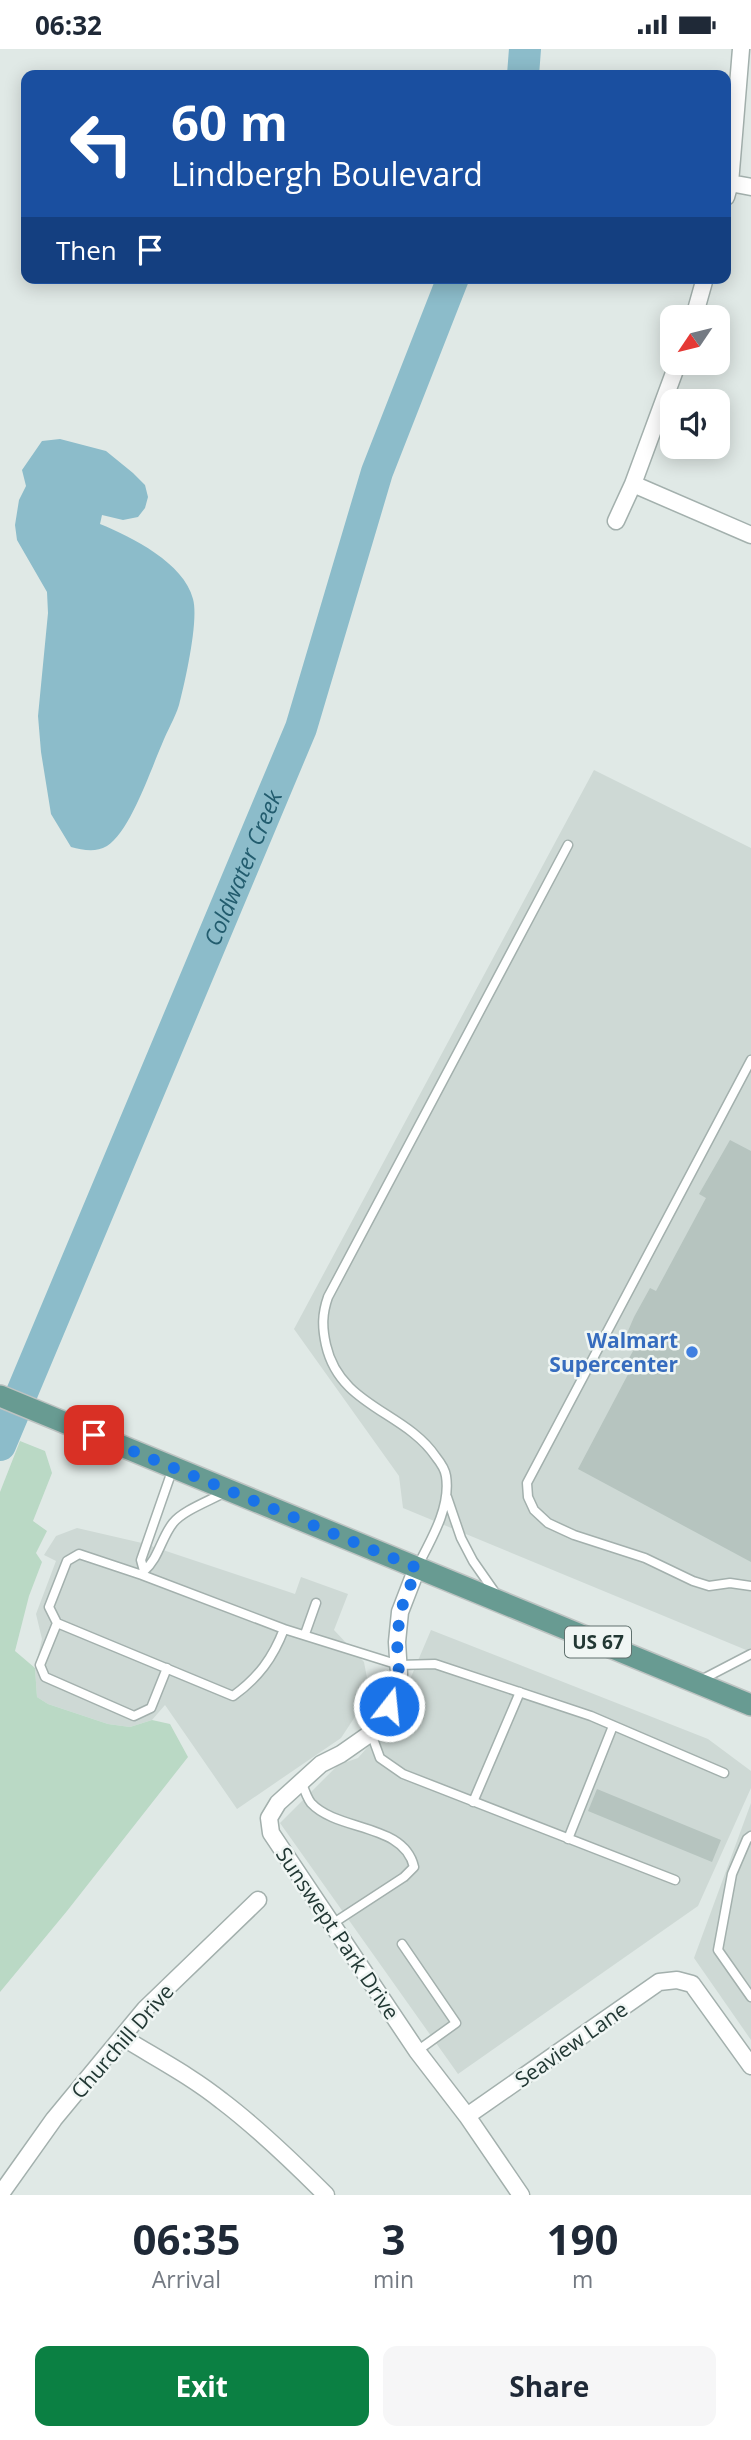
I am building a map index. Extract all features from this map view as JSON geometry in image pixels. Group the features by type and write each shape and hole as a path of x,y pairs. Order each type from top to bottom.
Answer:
{"main road":[{"name":"US 67","path":"0,1397 751,1705"}],"street":[{"path":"731,157 741,49"},
{"path":"731,190 751,187"},
{"path":"697,305 703,284"},
{"path":"616,521 633,484 673,375"},
{"path":"633,484 751,535"},
{"name":"Sunswept Park Drive","path":"417,1568 400,1612 397,1642 399,1674 389,1706 371,1733 321,1764 278,1804 269,1818 271,1833 417,2051 467,2116 521,2195"},
{"name":"Churchill Drive","path":"0,2195 54,2119 145,2009 258,1900"},
{"name":"Seaview Lane","path":"467,2116 659,1982 677,1979 692,1984 751,2066"},
{"path":"122,2037 167,2063 221,2100 283,2152 326,2195"}],"lane":[{"path":"417,1568 432,1537 446,1496 446,1473 430,1447 357,1396 342,1380 327,1350 323,1313 328,1297 568,845"},
{"path":"751,1060 527,1483 528,1497 534,1510 548,1523 575,1535 645,1558 693,1581 709,1585 730,1583 751,1586"},
{"path":"143,1573 141,1560 173,1468"},
{"path":"143,1573 152,1564 172,1524 228,1490"},
{"path":"446,1496 472,1561 502,1602"},
{"path":"284,1629 275,1652 252,1682 233,1696 57,1623 49,1607 67,1561 79,1554 143,1573 284,1629 399,1665 435,1664 520,1692 613,1726 724,1773"},
{"path":"305,1634 316,1603"},
{"path":"57,1623 40,1665 45,1677 134,1716 151,1708 167,1668"},
{"path":"695,1682 751,1654"},
{"path":"473,1802 520,1692"},
{"path":"568,1839 613,1726"},
{"path":"371,1733 380,1758 403,1775 676,1880"},
{"path":"302,1783 310,1802 331,1815 399,1842 411,1855 414,1867 404,1877 331,1924"},
{"path":"751,1836 747,1839 732,1874 718,1950 751,1997"},
{"path":"402,1944 456,2023 417,2051"}],"shaded area":[{"path":"594,770 751,848 751,1652 403,1508 399,1476 294,1329"},
{"path":"77,1528 142,1543 295,1594 301,1577 348,1594 334,1630 364,1662 370,1694 341,1738 237,1809 165,1705 152,1720 130,1727 108,1724 48,1704 37,1697 35,1668 42,1639 36,1614 56,1561 44,1555 56,1536"},
{"path":"431,1630 708,1739 751,1771 751,1788 698,1906 458,2074 280,1823 338,1765 358,1758 394,1717"},
{"path":"751,1803 751,2040 694,1958"}],"green space":[{"path":"20,1441 45,1451 52,1473 33,1521 47,1531 36,1553 42,1562 29,1596 15,1651 35,1668 37,1697 48,1704 108,1724 130,1727 152,1720 170,1724 188,1757 0,1992 0,1492"}],"water":[{"path":"60,439 106,451 145,485 148,497 145,508 138,517 123,520 102,515 100,524 141,544 168,563 188,586 194,609 190,651 182,695 175,715 124,828 107,846 94,850 71,847 51,814 38,716 48,613 47,592 17,540 15,525 19,500 26,486 22,470 42,441"}],"building":[{"name":"Walmart Supercenter","path":"730,1140 751,1151 751,1562 578,1469 634,1363 628,1360 637,1344 625,1338 634,1317 650,1288 656,1291 706,1198 699,1194"},
{"path":"597,1789 721,1840 712,1862 588,1811"}],"waterway":[{"name":"Coldwater Creek","path":"523,70 525,49"},
{"name":"Coldwater Creek","path":"0,1445 301,728 377,472 451,284"}],"place":[{"name":"Walmart Supercenter","path":"692,1352"}],"route":[{"path":"94,1435 417,1568 400,1612 397,1642 399,1674 389,1706"}]}
